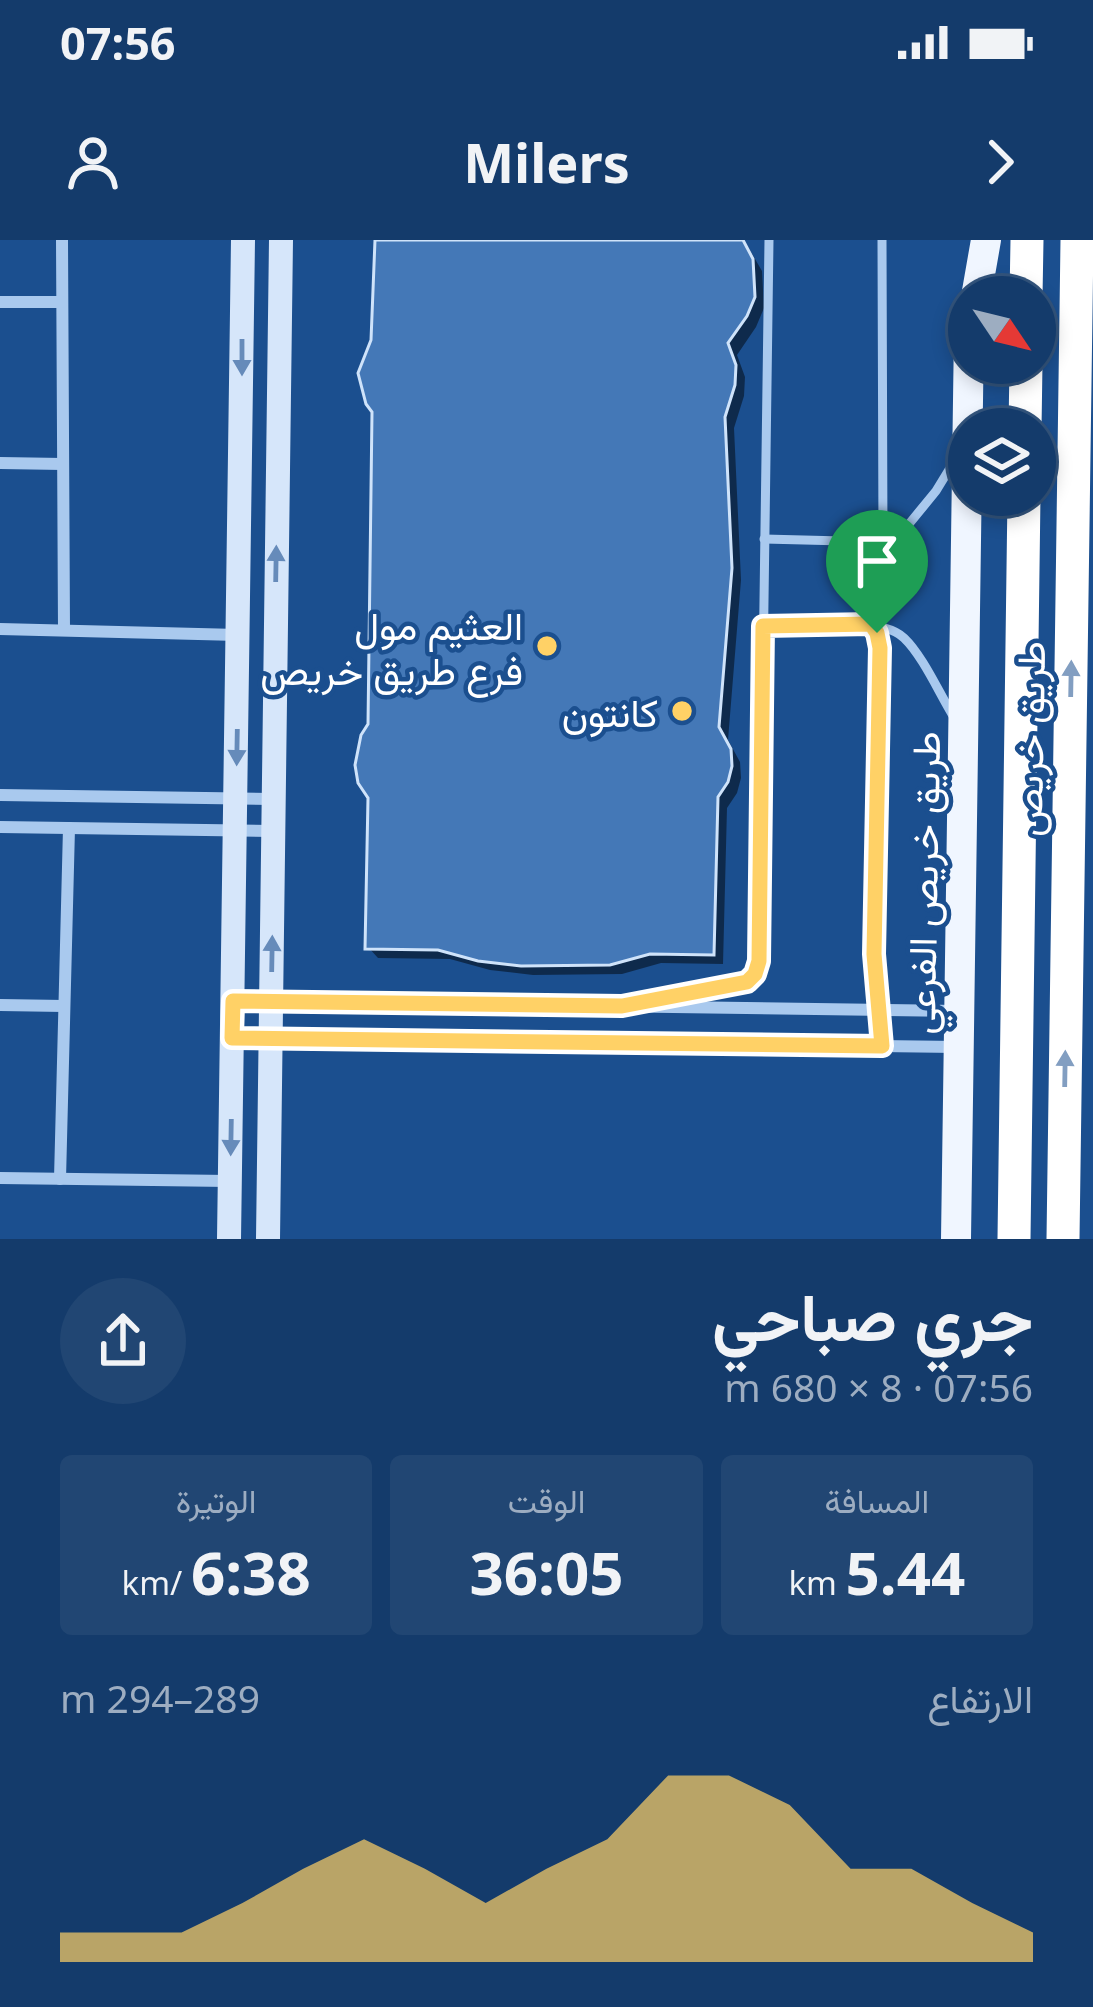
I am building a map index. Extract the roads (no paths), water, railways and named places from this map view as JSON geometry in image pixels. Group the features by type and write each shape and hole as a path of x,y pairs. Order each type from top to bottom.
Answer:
{"highway":[{"path":"1026,276 1027,240"},
{"name":"طريق خريص","path":"1063,1239 1077,240"},
{"name":"طريق خريص","path":"1014,1235 1024,516"},
{"path":"1064,1186 1072,1239"}],"main road":[{"path":"980,276 986,240"},
{"name":"طريق خريص الفرعي","path":"956,1239 966,516"}],"street":[{"path":"62,240 64,630"},
{"path":"229,1239 243,240"},
{"path":"268,1239 280,240"},
{"name":"طريق خريص الفرعي","path":"970,240 970,276"},
{"path":"0,302 62,302"},
{"path":"0,464 63,464"},
{"path":"0,629 239,635"},
{"path":"0,795 273,799"},
{"path":"0,827 273,831"},
{"path":"60,1179 69,828"},
{"path":"233,1001 959,1011"},
{"path":"0,1005 64,1006"},
{"path":"881,1010 882,1046"},
{"path":"232,1038 959,1047"},
{"path":"0,1178 230,1181"}],"lane":[{"path":"622,1006 747,982 759,961 769,240"},
{"path":"882,240 883,542"},
{"path":"764,539 883,542 900,535 948,471"},
{"path":"763,626 871,624 899,632 963,733"},
{"path":"871,624 880,648 874,954 881,1010"}],"place":[{"name":"العثيم مول فرع طريق خريص","path":"547,646"},
{"name":"كانتون","path":"682,711"}]}
